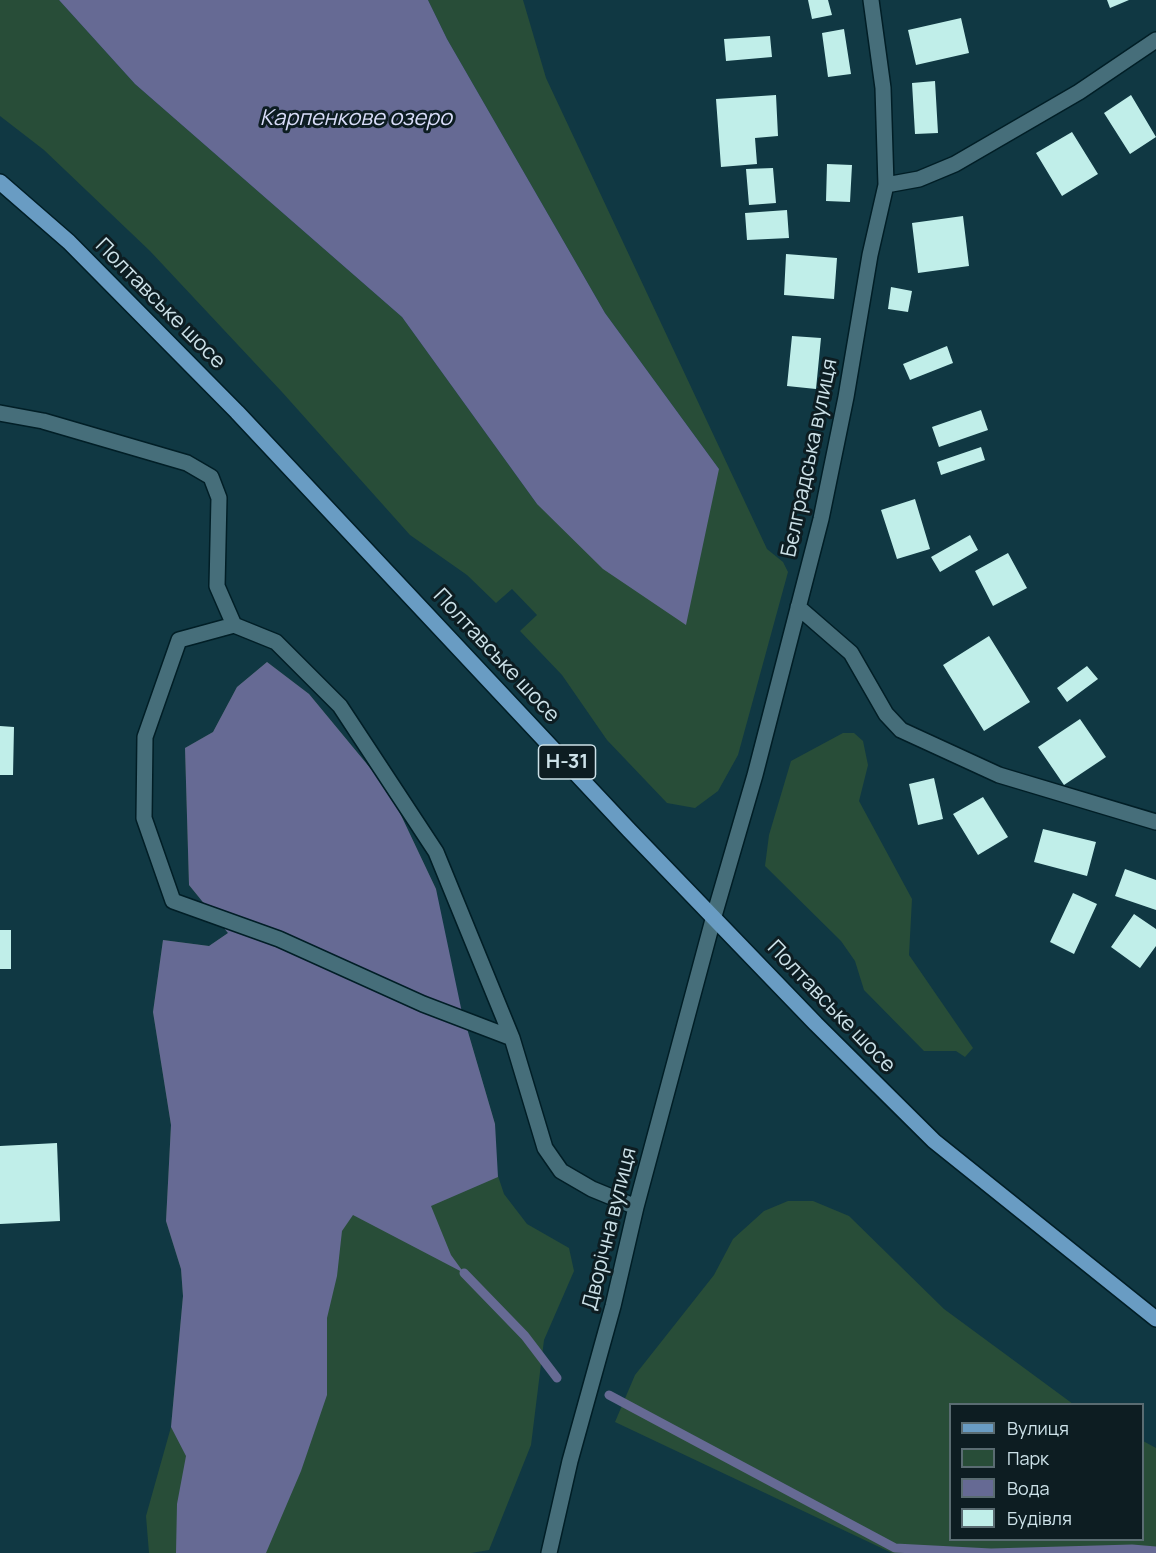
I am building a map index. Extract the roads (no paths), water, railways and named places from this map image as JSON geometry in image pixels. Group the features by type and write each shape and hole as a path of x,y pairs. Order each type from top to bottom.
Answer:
{"main road":[{"name":"Полтавське шосе","path":"0,182 69,242 237,412 629,830 714,915 816,1024 934,1140 1156,1319"}],"street":[{"name":"Бєлградська вулиця","path":"714,915 755,775 821,519 846,397 870,255 886,185 883,88 871,0"},
{"path":"886,185 919,179 955,164 1079,93 1156,40"},
{"path":"0,413 43,421 123,447 187,463 211,477 219,498 217,586 234,625"},
{"path":"798,607 851,653 886,714 901,730 999,775 1156,822"},
{"path":"512,1038 423,1004 279,939 173,901 144,818 145,737 179,640 234,625 276,642 340,706 436,852 512,1038 545,1148 561,1171 592,1189 636,1207"},
{"name":"Дворічна вулиця","path":"549,1553 570,1461 613,1306 636,1207 714,915"}],"water":[{"name":"Карпенкове озеро","path":"59,0 428,0 447,39 605,313 719,469 686,625 603,569 537,504 402,317 135,84"},
{"path":"267,662 309,694 390,792 436,889 461,1008 495,1124 498,1177 431,1206 451,1255 464,1273 353,1215 342,1231 337,1276 327,1318 327,1395 301,1471 266,1553 176,1553 177,1504 186,1456 171,1427 183,1296 181,1269 166,1221 171,1125 153,1012 163,940 209,946 228,933 189,885 185,748 213,732 237,687"}],"waterway":[{"path":"464,1273 525,1336 557,1378"},
{"path":"609,1395 895,1548 991,1553 1132,1549 1156,1551"}]}
